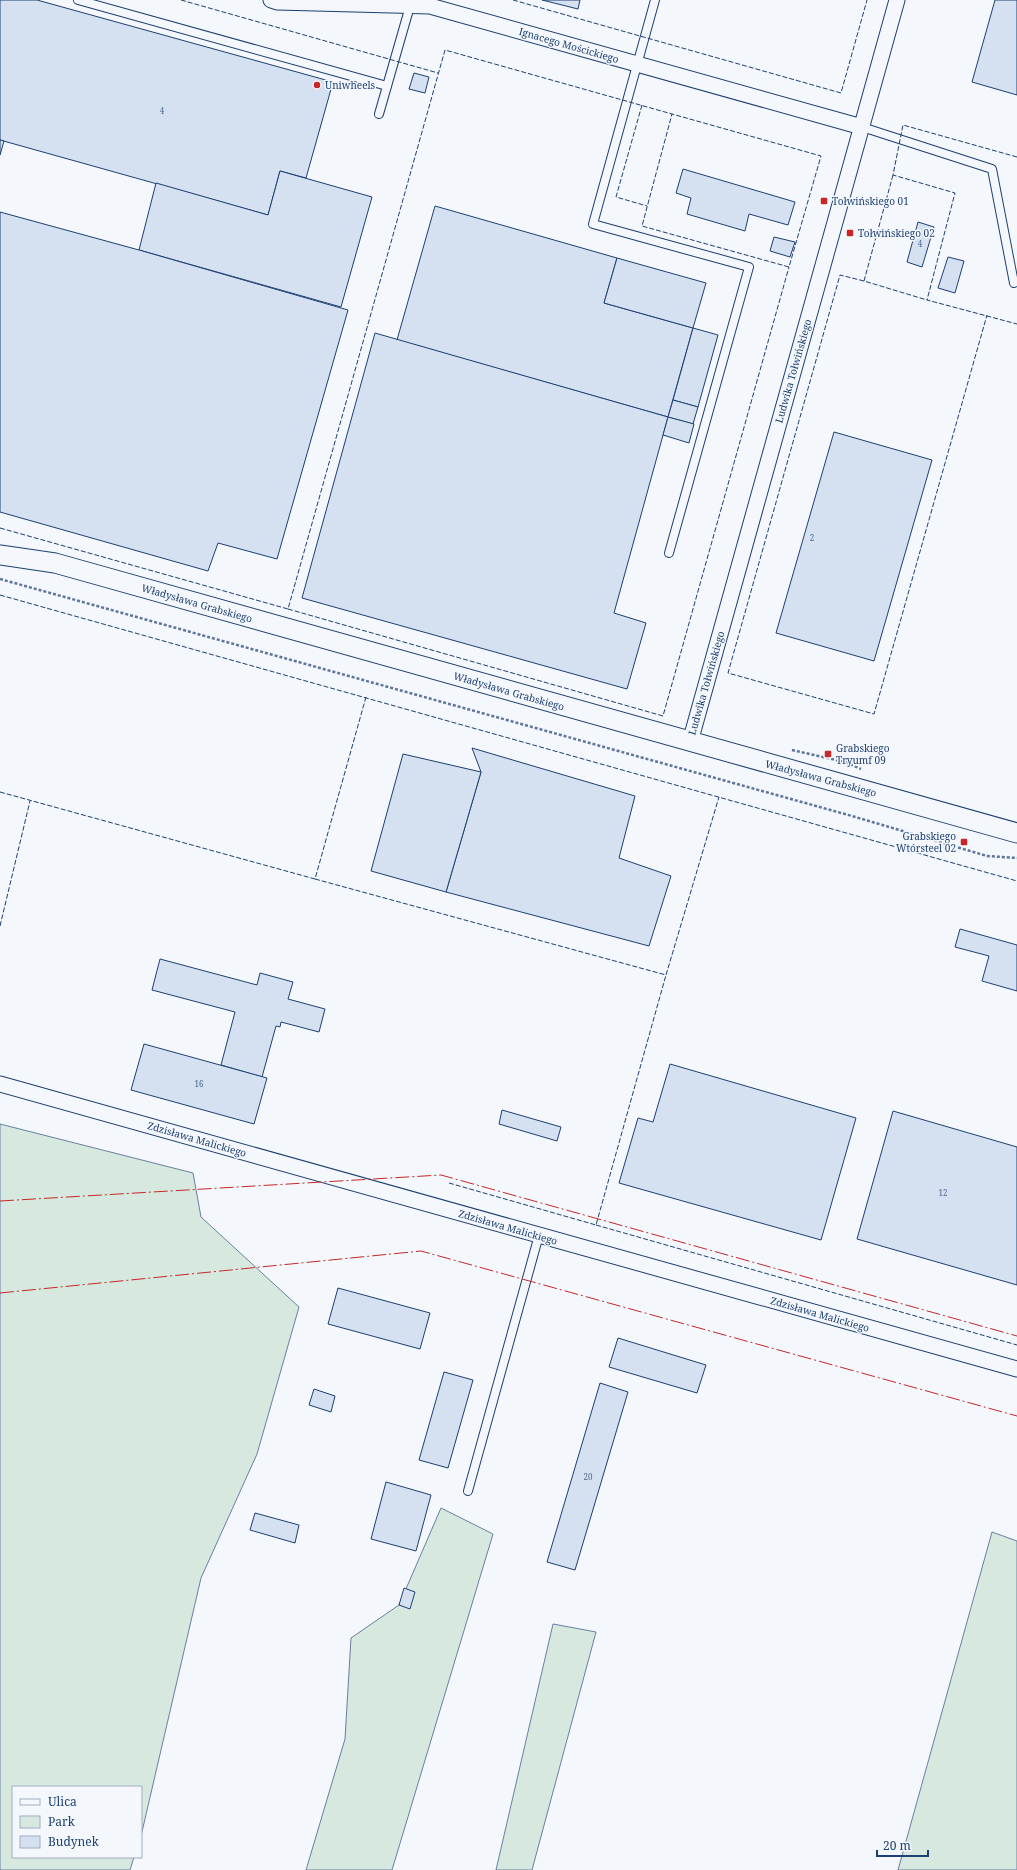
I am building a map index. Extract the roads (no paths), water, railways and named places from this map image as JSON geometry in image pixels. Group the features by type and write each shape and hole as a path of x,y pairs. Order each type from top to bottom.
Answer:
{"street":[{"name":"Ignacego Mościckiego","path":"271,0 277,2 430,6 862,128"},
{"name":"Ludwika Tołwińskiego","path":"690,742 897,0"},
{"name":"Władysława Grabskiego","path":"0,555 55,563 1017,833"},
{"name":"Zdzisława Malickiego","path":"0,1084 1017,1369"}],"lane":[{"path":"78,0 387,86"},
{"path":"656,0 593,224 749,267 669,553"},
{"path":"379,114 410,6"},
{"path":"862,128 992,169 1014,283"},
{"path":"468,1491 539,1235"}],"place":[{"name":"Uniwheels","path":"317,85"},
{"name":"Tołwińskiego 01","path":"824,201"},
{"name":"Tołwińskiego 02","path":"850,233"},
{"name":"Grabskiego Tryumf 09","path":"828,754"},
{"name":"Grabskiego Wtórsteel 02","path":"964,842"}]}
